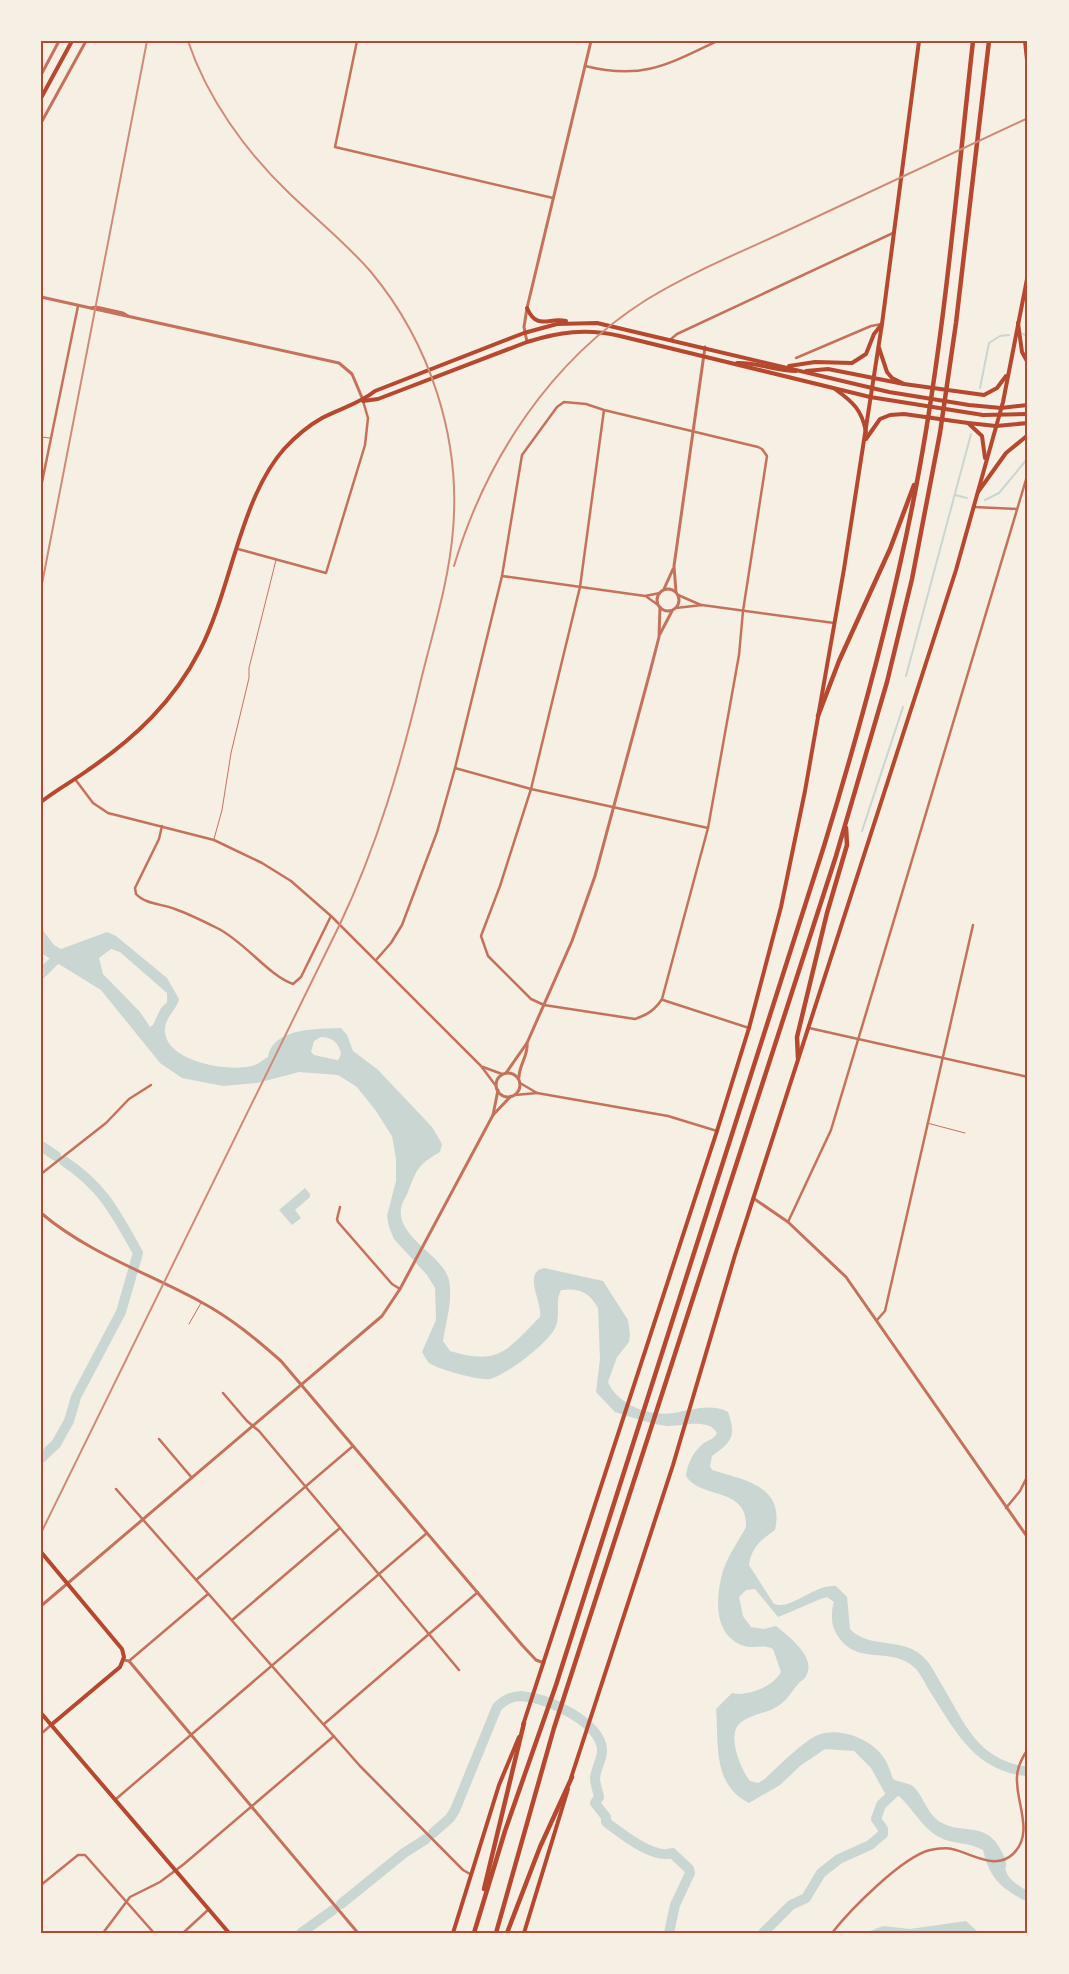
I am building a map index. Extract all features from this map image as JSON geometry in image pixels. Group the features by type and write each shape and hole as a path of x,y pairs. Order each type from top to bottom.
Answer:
{"highway":[{"path":"479,1914 556,1685 851,758 887,622 919,472 936,368 973,41"},
{"path":"496,1933 554,1728 845,826 901,628 928,501 949,378 989,41"},
{"path":"818,716 839,661 890,549 919,472"},
{"path":"798,1058 797,1037 827,913 847,844 845,826"},
{"path":"474,1933 524,1721"},
{"path":"507,1933 540,1847 572,1777"}],"main road":[{"path":"41,98 72,41"},
{"path":"453,1933 499,1785 540,1677 717,1131 749,1028 781,907 835,623 865,441 919,41"},
{"path":"1025,41 1028,69"},
{"path":"524,1933 574,1768 673,1465 753,1198 875,826 974,507 1006,388 1006,376 1028,274"},
{"path":"527,308 532,317 539,322 561,320 612,325 871,387 969,405 1001,408 1028,405"},
{"path":"41,802 142,729 174,692 189,670 210,630 257,493 269,469 283,450 300,433 316,422 363,401 376,391 524,333 570,322"},
{"path":"1018,323 1022,352 1028,364"},
{"path":"785,367 814,362 843,365 852,363 866,354 874,334 882,324"},
{"path":"363,401 378,399 526,342 568,331 593,331 870,397 983,416 1028,414"},
{"path":"878,346 887,372 892,378 904,384"},
{"path":"732,363 748,362 782,371 828,369 872,379 984,396 997,388 1006,376"},
{"path":"831,387 856,406 863,419 866,432"},
{"path":"865,441 880,419 890,415 904,414 968,424 996,426 1028,423"},
{"path":"968,424 982,436 985,445 985,463"},
{"path":"978,492 1006,453 1028,435"},
{"path":"41,1552 122,1649 126,1660 51,1725"},
{"path":"41,1713 229,1933"}],"street":[{"path":"41,74 59,41"},
{"path":"41,122 86,41"},
{"path":"357,41 335,147 553,198"},
{"path":"526,342 524,333 527,308 591,41"},
{"path":"585,66 616,73 649,70 667,64 717,41"},
{"path":"671,339 677,334 893,234"},
{"path":"41,298 78,306 96,307 123,313 128,316 340,363 352,374 368,418 365,445 326,573 238,549"},
{"path":"41,487 78,306"},
{"path":"796,358 871,326 882,324"},
{"path":"41,1606 372,1327 400,1289 493,1115 519,1090 519,1079 528,1042 572,941 595,876 659,637 667,618 679,602 674,566 705,348"},
{"path":"376,960 391,943 406,916 437,832 455,768 502,576 522,455 557,407 564,402 586,404 758,447 767,456 743,611 739,655 708,828 662,999 656,1008 646,1015 635,1019 544,1005 531,998 488,956 481,936 500,886 531,789 580,587 604,410"},
{"path":"788,1222 831,1130 1028,473"},
{"path":"974,507 1017,509"},
{"path":"659,637 659,606 657,598 674,566"},
{"path":"502,576 645,596 669,589 702,606"},
{"path":"645,596 665,611 702,606 835,623"},
{"path":"455,768 531,789 708,828"},
{"path":"75,779 93,803 118,818 162,826 214,840 262,863 291,881 331,916 481,1066 503,1096 537,1093 668,1116 717,1131"},
{"path":"162,826 159,839 135,888 136,894 140,899 173,908 218,928 257,957 281,980 293,984 301,977 331,916"},
{"path":"877,1320 885,1311 972,925"},
{"path":"662,999 749,1028"},
{"path":"809,1028 858,1041 1028,1077"},
{"path":"493,1115 498,1080 528,1042"},
{"path":"481,1066 504,1074 514,1074 519,1079"},
{"path":"520,1083 537,1093"},
{"path":"41,1174 106,1123 129,1099 151,1085"},
{"path":"753,1198 788,1222 846,1277 1028,1538"},
{"path":"340,1207 337,1218 338,1222 392,1284 400,1289"},
{"path":"41,1213 80,1240 201,1302 246,1331 281,1361 533,1657 544,1664"},
{"path":"223,1393 340,1528 459,1670"},
{"path":"159,1439 192,1478"},
{"path":"196,1580 354,1446"},
{"path":"1006,1508 1020,1491 1028,1475"},
{"path":"116,1489 334,1736 398,1805 463,1870 470,1874"},
{"path":"232,1620 340,1528"},
{"path":"116,1799 427,1533"},
{"path":"324,1724 478,1592"},
{"path":"208,1594 126,1660 358,1933"},
{"path":"41,1734 51,1725"},
{"path":"103,1933 127,1901 176,1870 334,1736"},
{"path":"832,1933 871,1891 922,1852 950,1848 981,1860 1006,1858 1018,1847 1024,1827 1017,1778 1020,1764 1028,1750"},
{"path":"41,1885 83,1854 88,1856 154,1933"},
{"path":"183,1933 209,1909"}],"lane":[{"path":"41,437 50,438"},
{"path":"214,840 222,810 231,753 249,678 249,668 277,560"},
{"path":"927,1123 965,1133"},
{"path":"189,1324 201,1302"}],"shaded area":[{"path":"41,928 54,945 61,949 107,932 116,936 167,978 179,999 166,1023 165,1033 169,1043 178,1052 203,1063 232,1068 255,1065 268,1057 272,1047 278,1040 287,1035 310,1030 341,1028 347,1035 353,1051 377,1069 432,1127 442,1144 440,1152 427,1160 416,1172 401,1209 406,1229 438,1262 449,1280 450,1303 443,1341 450,1351 480,1357 491,1356 510,1346 540,1317 534,1282 538,1271 544,1268 603,1281 628,1320 629,1342 617,1357 608,1382 619,1397 635,1408 655,1413 664,1414 708,1408 722,1409 728,1412 732,1427 731,1438 724,1447 712,1456 710,1466 712,1470 736,1477 759,1487 768,1494 774,1503 776,1515 775,1530 755,1549 749,1565 774,1604 788,1603 819,1589 836,1586 847,1597 850,1629 866,1639 904,1646 921,1655 931,1666 964,1723 983,1747 995,1756 1010,1763 1028,1767 1028,1776 1009,1773 980,1758 948,1720 921,1675 905,1661 895,1657 862,1653 843,1643 833,1624 834,1602 827,1597 778,1617 755,1589 746,1590 739,1597 743,1616 751,1627 764,1629 776,1626 788,1636 806,1656 808,1671 804,1679 798,1683 784,1701 771,1710 746,1719 736,1729 734,1736 735,1744 739,1761 746,1776 750,1781 758,1783 765,1779 799,1748 818,1735 834,1732 861,1739 881,1754 887,1763 893,1779 914,1787 930,1812 939,1821 957,1828 983,1832 994,1840 1005,1858 1007,1874 1016,1884 1024,1889 1028,1889 1028,1899 1023,1900 997,1880 989,1868 983,1850 941,1838 923,1824 899,1796 886,1795 871,1768 854,1751 825,1749 800,1766 780,1785 749,1803 737,1795 729,1786 720,1762 716,1709 732,1693 745,1694 759,1690 772,1682 781,1672 773,1649 764,1646 750,1647 740,1645 727,1634 719,1617 718,1596 724,1568 746,1527 745,1514 740,1505 732,1499 702,1488 686,1476 689,1462 694,1453 717,1433 713,1428 702,1424 664,1426 650,1423 615,1412 596,1392 600,1359 598,1308 587,1294 578,1290 561,1290 554,1330 535,1351 498,1376 490,1379 478,1378 432,1365 422,1352 436,1320 435,1288 427,1275 394,1239 389,1227 387,1216 396,1181 396,1159 392,1136 376,1111 357,1087 338,1075 299,1072 257,1083 223,1086 182,1078 160,1063 101,990 41,953","holes":["111,949 120,952 167,993 167,1002 161,1008 153,1025 150,1027 140,1012 103,974 99,958","321,1037 331,1039 336,1043 341,1053 339,1059 314,1055 311,1052 314,1041"]},
{"path":"305,1188 310,1197 295,1210 301,1218 292,1225 279,1210"},
{"path":"966,1921 979,1933 865,1933 883,1926 910,1929"}],"waterway":[{"path":"1023,334 1026,335 1028,341"},
{"path":"980,388 989,343 1000,336 1009,335"},
{"path":"906,676 971,434"},
{"path":"985,500 999,493 1028,458"},
{"path":"955,495 967,498"},
{"path":"862,831 903,707"},
{"path":"41,974 58,957"},
{"path":"41,1146 56,1156"},
{"path":"41,1458 56,1444 69,1421 76,1397 121,1312 138,1253 115,1213 99,1191 78,1171 64,1161"},
{"path":"433,1833 450,1818 455,1810 497,1707 508,1699 521,1696 556,1705 589,1726 601,1744 602,1753 595,1778 599,1797 595,1803 606,1817 606,1822 647,1849 656,1853 672,1853 689,1869 690,1873 675,1905 669,1933"},
{"path":"763,1933 791,1905 806,1898 821,1873 839,1859 870,1845 883,1834 883,1829 876,1819 881,1805 898,1789"},
{"path":"341,1904 404,1853 426,1839"},
{"path":"301,1933 333,1910"}],"railway":[{"path":"41,589 147,41"},
{"path":"41,1533 353,895 377,835 405,743 444,587 453,530 454,495 452,461 446,427 437,393 410,329 392,300 371,272 273,177 243,142 206,83 188,41"},
{"path":"454,566 467,526 484,488 526,416 580,352 612,325 646,300 701,270 1028,118"}]}
